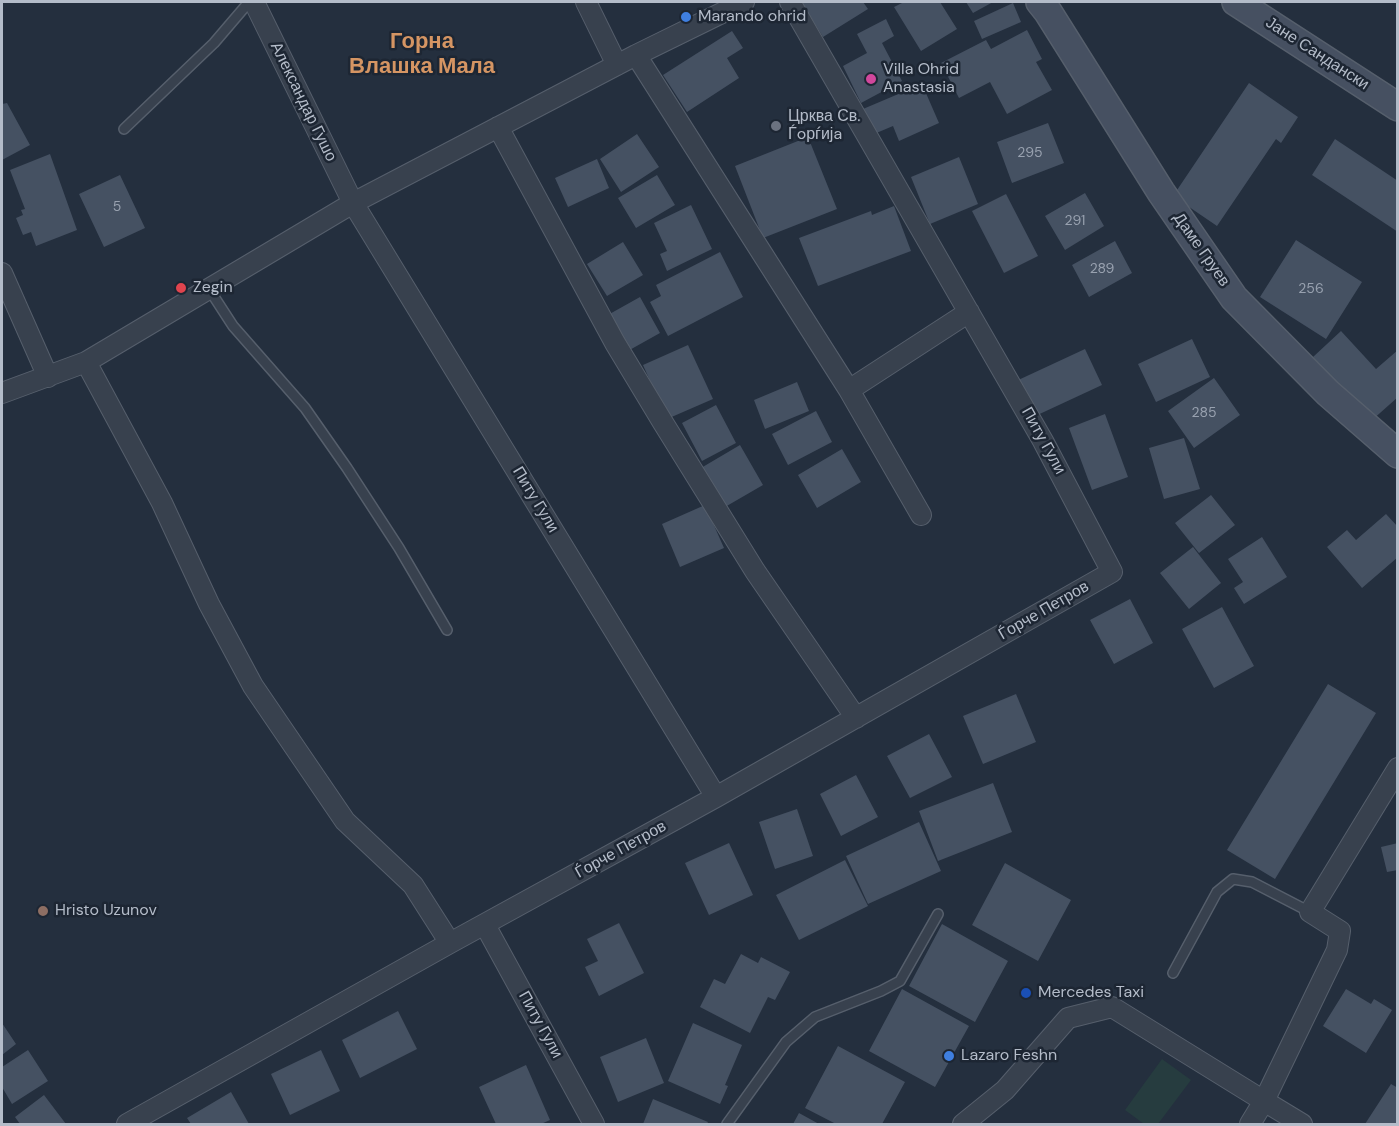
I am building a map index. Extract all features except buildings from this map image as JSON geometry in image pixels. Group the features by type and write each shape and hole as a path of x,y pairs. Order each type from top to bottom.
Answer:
{"street":[{"name":"Александар Гушо","path":"254,2 353,203"},
{"path":"586,2 616,65"},
{"path":"2,393 86,362 353,203 616,65 744,2"},
{"name":"Питу Гули","path":"790,2 1043,441 1112,572"},
{"name":"Јане Сандански","path":"1236,2 1398,107"},
{"name":"Даме Груев","path":"1045,5 1161,192 1234,298 1328,393 1398,454"},
{"path":"636,55 849,390 921,515"},
{"path":"498,127 615,343 662,421 754,571 856,718"},
{"name":"Питу Гули","path":"353,203 716,797"},
{"path":"2,275 48,377"},
{"path":"849,390 969,312"},
{"path":"86,362 162,503 209,604 253,686 345,821 413,885 450,943"},
{"name":"Ѓорче Петров","path":"127,1125 450,943 716,797 1112,572"},
{"path":"1250,1125 1264,1101 1337,950 1340,931 1310,912 1398,768"},
{"name":"Питу Гули","path":"485,925 594,1125"},
{"path":"963,1125 1005,1090 1068,1018 1112,1007 1302,1125"}],"lane":[{"path":"124,129 214,42 249,2"},
{"path":"209,289 234,326 305,408 347,468 399,548 447,630"},
{"path":"1173,973 1217,892 1233,879 1252,882 1310,912"},
{"path":"727,1125 786,1042 815,1017 900,981 938,914"}],"green space":[{"path":"1162,1059 1191,1080 1158,1124 1144,1124 1125,1110"}],"place":[{"name":"Marando ohrid","path":"686,17"},
{"name":"Villa Ohrid Anastasia","path":"871,79"},
{"name":"Црква Св. Ѓoрѓијa","path":"776,126"},
{"name":"Zegin","path":"181,288"},
{"name":"Hristo Uzunov","path":"43,911"},
{"name":"Mercedes Taxi","path":"1026,993"},
{"name":"Lazaro Feshn","path":"949,1056"}],"district":[{"name":"Горна Влашка Мала","path":"422,54"}]}
